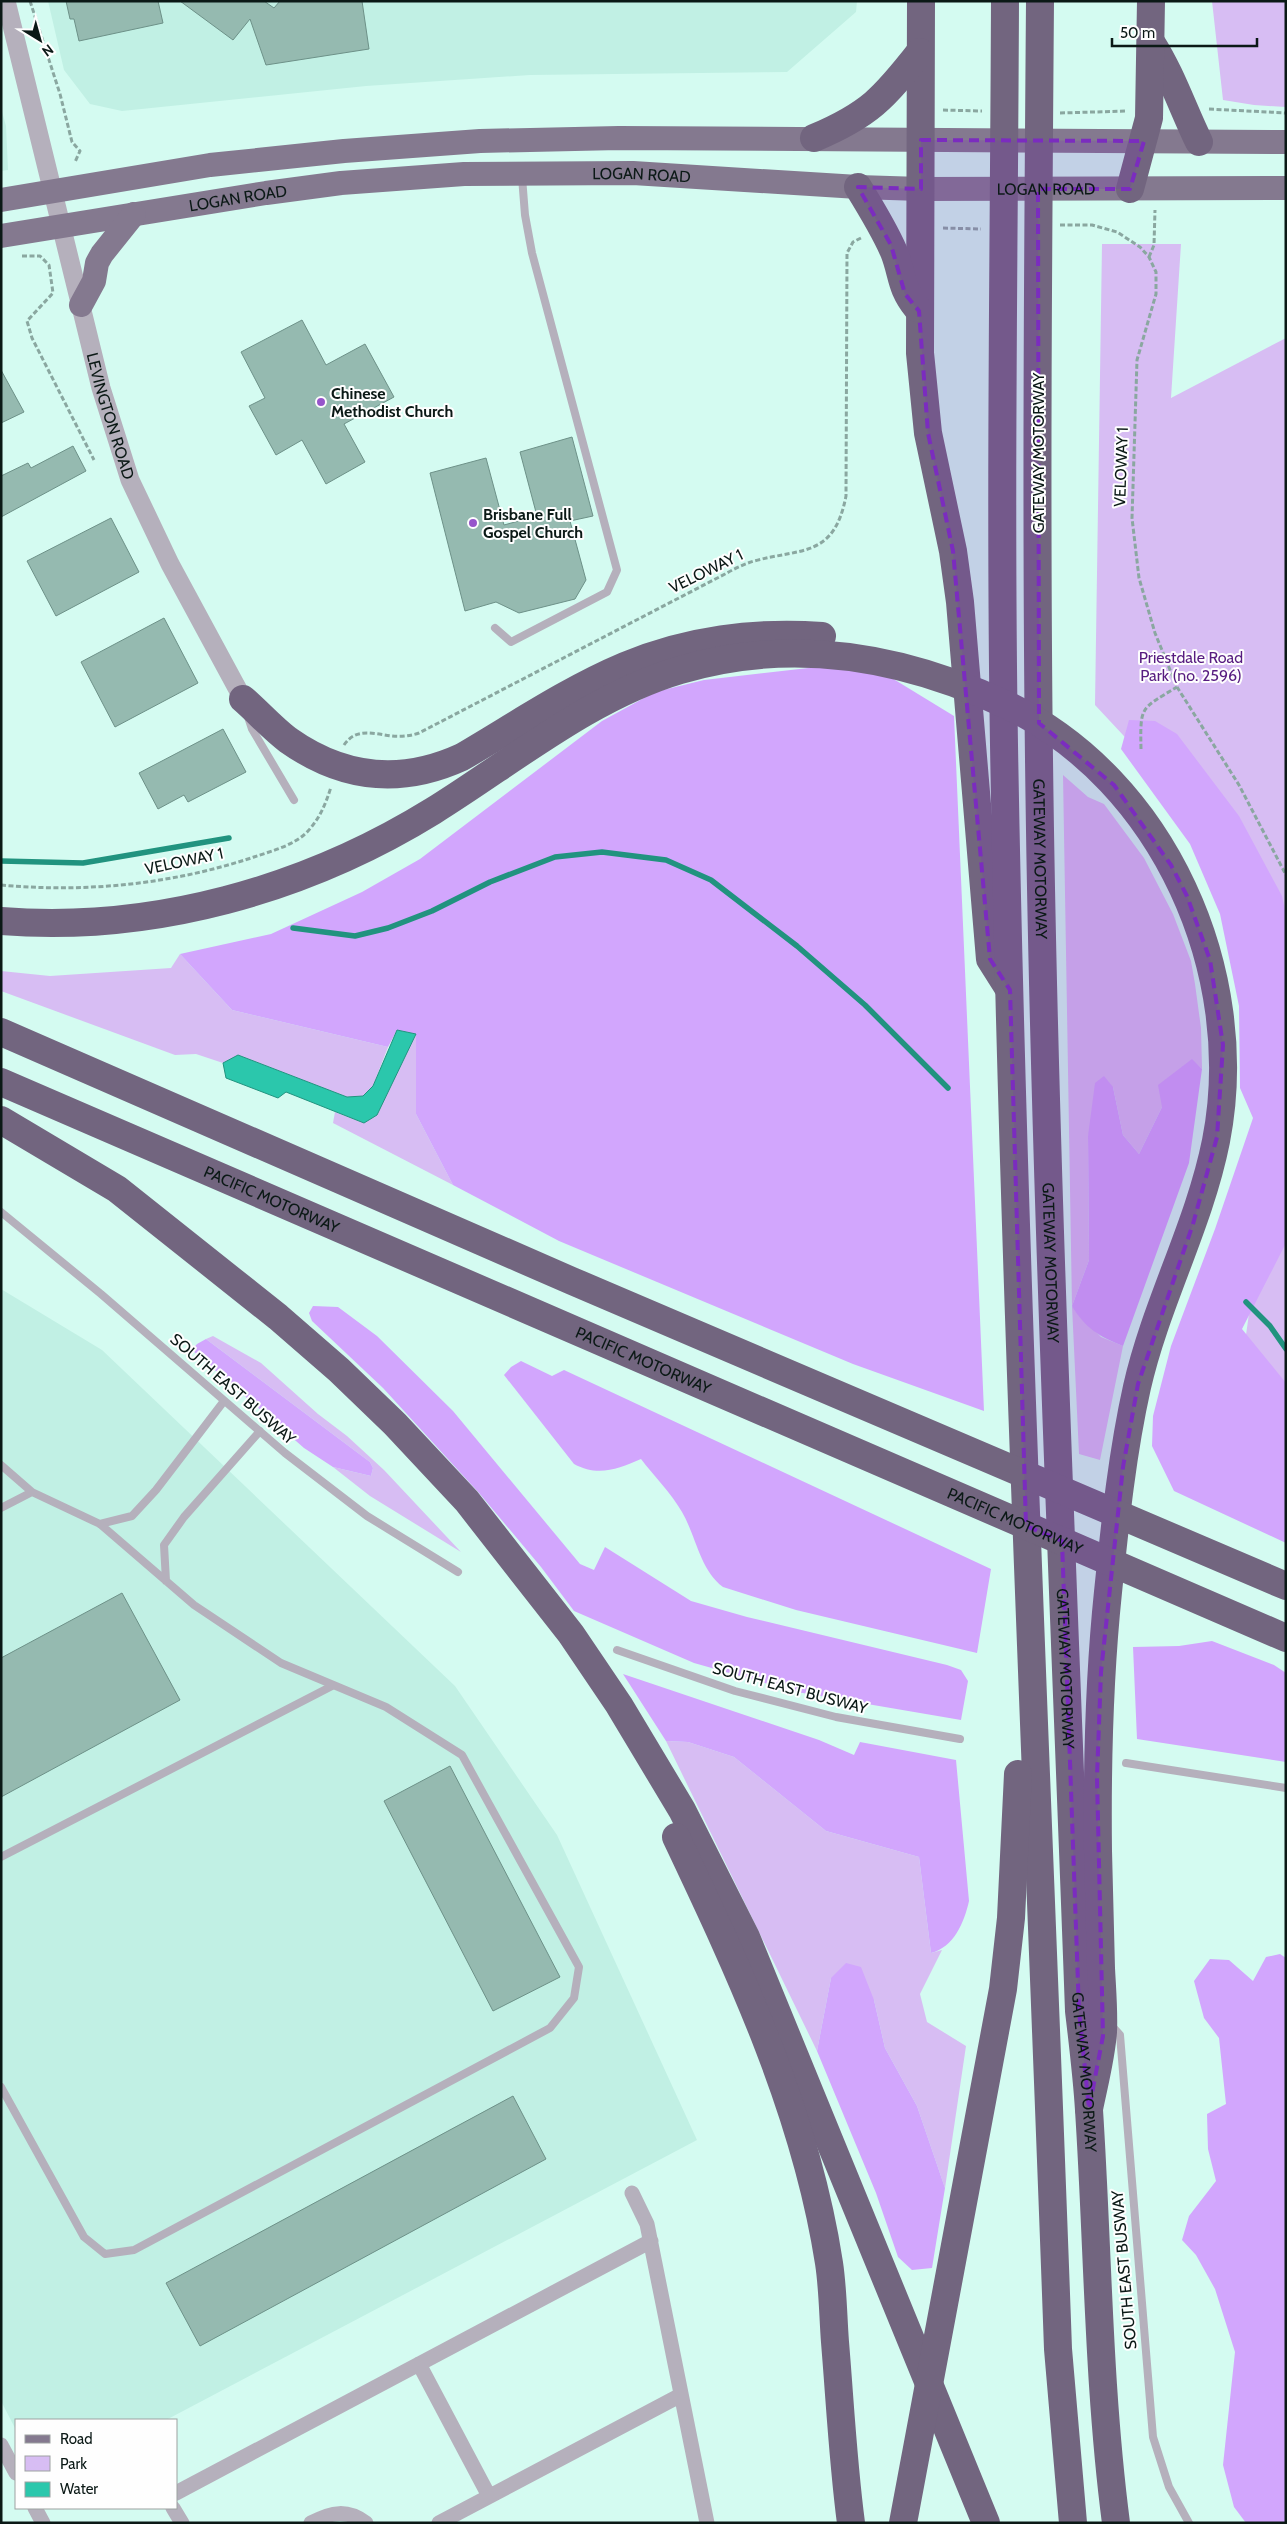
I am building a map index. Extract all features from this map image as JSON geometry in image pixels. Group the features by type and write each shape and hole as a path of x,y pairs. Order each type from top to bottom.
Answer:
{"highway":[{"path":"922,1 920,52 920,353 928,434 953,551 964,649 990,959 1010,990"},
{"name":"GATEWAY MOTORWAY","path":"1004,1 1004,89 996,239 1010,990 1032,1691 1058,2349 1073,2523"},
{"name":"GATEWAY MOTORWAY","path":"1040,1 1039,90 1043,237 1039,757 1050,1270 1079,2012 1090,2109 1101,2376 1116,2523"},
{"path":"1130,189 1149,118 1151,1"},
{"path":"1150,42 1166,64 1178,98 1199,142"},
{"path":"814,138 844,126 869,109 889,92 920,52"},
{"path":"858,188 891,245 905,294 919,312"},
{"path":"243,699 287,739 324,761 354,771 372,774 408,774 446,764 462,757 559,700 625,666 693,645 726,639 782,634 846,638 867,641 901,665"},
{"path":"1,921 66,923 149,916 193,908 295,879 342,860 432,812 576,718 620,694 678,671 738,659 797,653 832,655 901,665 943,678 1010,707 1048,730 1090,761 1114,785 1134,809 1171,865 1187,896 1210,960 1218,1002 1222,1046 1222,1093 1217,1137 1198,1206 1153,1330 1138,1384 1123,1467 1101,1672 1097,1777 1102,2036 1090,2109"},
{"path":"1,1032 572,1281 1286,1586"},
{"name":"PACIFIC MOTORWAY","path":"1,1082 1286,1638"},
{"path":"1,1120 117,1189 278,1316 339,1370 395,1424 467,1501 571,1634 652,1759 715,1872 746,1936 986,2523"},
{"path":"903,2523 1003,1989 1011,1918 1017,1816 1018,1726 1032,1691"},
{"path":"652,1759 668,1820 724,1937 771,2056 810,2172 829,2264 850,2523"}],"main road":[{"name":"LOGAN ROAD","path":"1,200 219,164 406,146 566,139 814,138 1286,142"},
{"name":"LOGAN ROAD","path":"1,236 134,214 341,184 404,178 522,173 642,174 858,188 1286,188"},
{"path":"81,305 94,281 97,263 102,254 134,214"}],"street":[{"name":"LEVINGTON ROAD","path":"6,1 106,406 130,480 170,564 243,699"},
{"path":"632,2193 647,2224 651,2241 707,2523"},
{"path":"178,2492 651,2241"},
{"path":"419,2364 489,2496"},
{"path":"439,2523 682,2395"},
{"path":"1,2444 15,2471"},
{"path":"36,2509 43,2523"},
{"path":"175,2509 182,2523"},
{"path":"312,2523 328,2514 346,2512 366,2523"}],"lane":[{"path":"495,628 511,642 607,592 617,570 532,253 525,216 522,173"},
{"name":"LEVINGTON ROAD","path":"243,699 252,729 294,800"},
{"name":"SOUTH EAST BUSWAY","path":"1,1212 101,1294 260,1431 367,1516 458,1572"},
{"path":"100,1524 132,1516 156,1490 224,1400"},
{"path":"166,1581 164,1545 184,1517 260,1431"},
{"path":"1,1465 32,1492 100,1524 194,1605 281,1663 332,1686 386,1707 462,1755 579,1967 574,1998 550,2028 134,2250 105,2254 84,2236 1,2087"},
{"path":"1,1508 32,1492"},
{"name":"SOUTH EAST BUSWAY","path":"617,1650 735,1691 836,1717 960,1739"},
{"path":"1,1857 332,1686"},
{"path":"1126,1763 1286,1788"},
{"name":"SOUTH EAST BUSWAY","path":"1102,2013 1120,2035 1153,2437 1168,2487 1189,2523"}],"path":[{"path":"30,1 60,94 72,142 80,152 75,162"},
{"path":"1204,108 1286,113"},
{"path":"1043,237 1080,224 1104,227 1129,240 1149,257 1154,246 1155,210"},
{"path":"940,228 996,239"},
{"name":"VELOWAY 1","path":"343,748 350,739 366,732 399,737 419,733 725,574 754,561 801,553 823,542 838,522 846,496 847,253 853,242 867,235"},
{"path":"19,256 40,256 48,265 53,293 27,320 32,338 94,460"},
{"name":"VELOWAY 1","path":"1149,257 1156,272 1157,281 1150,317 1137,360 1132,518 1139,578 1156,633 1177,687 1238,786 1286,875"},
{"path":"1141,749 1140,721 1146,706 1177,687"},
{"name":"VELOWAY 1","path":"1,885 116,886 165,880 213,870 273,850 299,838 316,820 324,808 333,781"}],"highlighted area":[{"path":"921,140 1144,141 1130,189 1038,189 1039,723 1114,785 1171,865 1187,896 1210,960 1223,1045 1217,1137 1193,1224 1138,1384 1123,1467 1101,1672 1097,1777 1103,2036 1089,2109 1079,2011 1062,1541 1026,1526 1010,990 990,959 953,551 928,433 919,311 905,294 891,245 858,187 921,189"}],"shaded area":[{"path":"48,1 857,1 856,12 787,72 530,75 366,86 122,111 90,104 64,70"},
{"path":"1,108 6,126 8,170 1,171"},
{"path":"826,666 882,672 954,716 984,1411 853,1364 559,1241 453,1185 416,1114 416,1034 397,1030 388,1047 232,1010 180,954 271,934 362,892 420,859 602,721 655,692 704,680"},
{"path":"1129,720 1155,721 1177,734 1239,816 1282,896 1286,915 1286,1243 1242,1329 1286,1383 1286,1543 1174,1491 1152,1446 1153,1416 1171,1346 1215,1229 1253,1118 1240,1088 1239,1006 1220,914 1190,844 1121,749"},
{"path":"1192,1059 1202,1069 1189,1163 1123,1346 1094,1331 1082,1320 1072,1306 1089,1260 1088,1136 1095,1083 1104,1076 1113,1087 1123,1135 1139,1154 1162,1107 1158,1085"},
{"path":"1,1289 102,1350 455,1686 557,1835 697,2140 168,2419 15,2419 15,2428 1,2401"},
{"path":"313,1306 338,1307 377,1336 453,1411 580,1564 594,1570 605,1547 691,1601 747,1617 961,1670 968,1681 961,1720 797,1692 694,1663 574,1611 541,1567 479,1493 383,1388 312,1321 309,1313"},
{"path":"206,1339 370,1462 373,1468 371,1476 333,1467 304,1448 192,1350 197,1344"},
{"path":"521,1361 552,1376 564,1370 991,1569 977,1653 796,1610 723,1587 715,1580 704,1562 687,1521 678,1505 641,1459 624,1466 600,1471 583,1468 574,1464 504,1375 511,1367"},
{"path":"1212,1641 1274,1665 1286,1673 1286,1762 1137,1739 1133,1647 1179,1646"},
{"path":"623,1674 819,1740 854,1755 860,1742 956,1760 969,1901 961,1926 952,1940 939,1950 931,1953 919,1857 826,1831 734,1757 688,1742 666,1741"},
{"path":"1280,1954 1286,1958 1286,2523 1246,2523 1234,2507 1223,2465 1235,2352 1215,2289 1196,2255 1182,2240 1189,2216 1216,2181 1208,2149 1207,2114 1226,2104 1219,2038 1204,2018 1194,1981 1210,1959 1229,1960 1253,1981 1266,1957"},
{"path":"846,1963 861,1967 874,2000 885,2048 917,2106 945,2188 932,2268 912,2270 898,2257 876,2193 817,2051 831,1978"}],"green space":[{"path":"1212,1 1286,1 1286,107 1254,105 1223,100"},
{"name":"Priestdale Road Park (no. 2596)","path":"1102,244 1181,244 1171,398 1286,338 1286,1398 1245,1342 1276,1123 1275,1004 1179,795 1095,705"},
{"path":"1063,775 1088,797 1104,804 1144,858 1173,914 1191,961 1201,1028 1202,1069 1192,1060 1162,1107 1139,1154 1123,1135 1113,1087 1088,1136 1089,1260 1072,1306"},
{"path":"180,954 232,1010 388,1047 373,1086 363,1096 347,1097 238,1055 223,1063 196,1054 175,1055 1,991 1,971 50,976 171,968"},
{"path":"416,1034 416,1114 453,1185 333,1123 335,1112 364,1123 377,1115"},
{"path":"1072,1306 1101,1337 1123,1346 1100,1460 1079,1454"},
{"path":"213,1336 261,1363 318,1414 347,1436 384,1470 461,1552 370,1496 333,1467 371,1476 373,1468 370,1462 206,1339"},
{"path":"666,1741 688,1742 734,1757 826,1831 919,1857 931,1953 942,1950 920,1994 927,2022 966,2046 945,2188 917,2106 885,2048 874,2000 831,1978 817,2051"}],"water":[{"path":"397,1030 416,1034 377,1115 364,1123 286,1092 278,1098 226,1078 223,1063 238,1055 347,1097 363,1096 373,1086"}],"building":[{"path":"66,1 158,1 163,23 79,41 74,19 70,19"},
{"path":"180,1 264,1 274,8 280,1 362,1 369,49 266,65 250,19 233,40"},
{"name":"Chinese Methodist Church","path":"302,320 326,365 365,344 394,397 344,424 365,462 326,484 302,440 276,455 249,406 265,398 241,352"},
{"path":"1,370 24,412 1,423"},
{"name":"Brisbane Full Gospel Church","path":"572,437 593,516 570,521 586,580 575,599 519,613 496,602 465,611 430,473 486,458 504,525 537,516 520,452"},
{"path":"73,446 86,471 1,517 1,476 28,463 31,468"},
{"path":"111,518 139,572 56,616 27,561"},
{"path":"164,618 198,683 115,727 81,662"},
{"path":"223,729 246,772 188,802 184,795 158,809 139,773"},
{"path":"122,1593 180,1700 1,1797 1,1658"},
{"path":"450,1766 560,1977 493,2011 384,1801"},
{"path":"513,2096 546,2159 200,2346 166,2283"}],"waterway":[{"path":"1,861 83,863 229,838"},
{"path":"293,928 355,936 388,928 432,911 490,882 555,857 602,852 666,860 711,880 797,946 865,1005 948,1088"},
{"path":"1246,1302 1270,1326 1286,1349"}],"place":[{"name":"Chinese Methodist Church","path":"321,402"},
{"name":"Brisbane Full Gospel Church","path":"473,523"}]}
